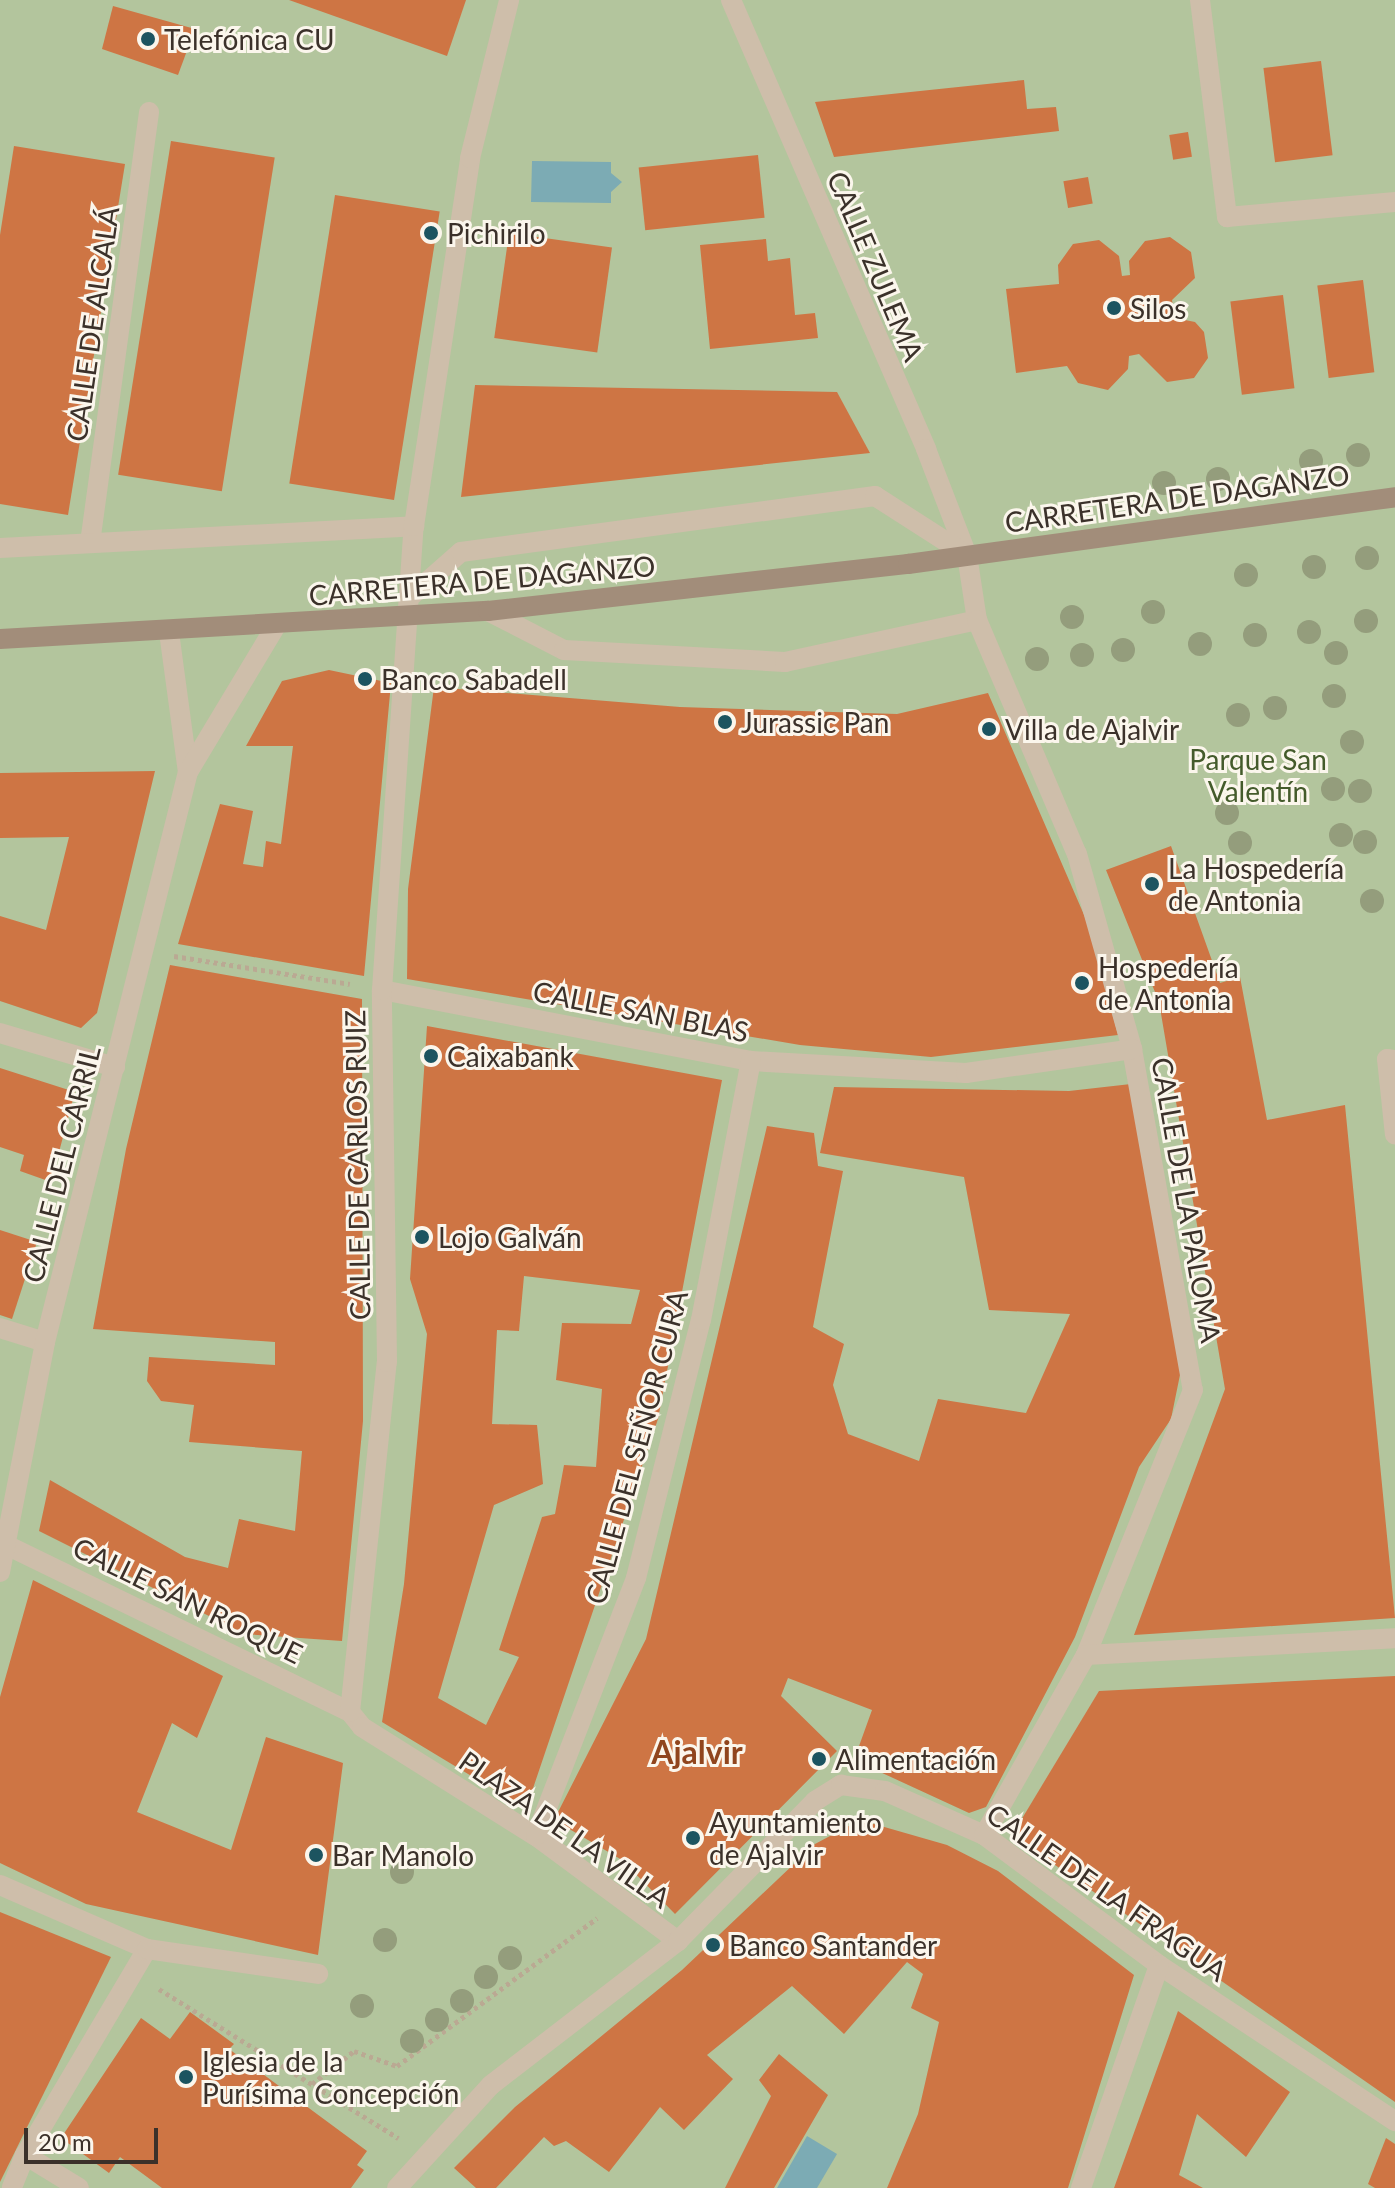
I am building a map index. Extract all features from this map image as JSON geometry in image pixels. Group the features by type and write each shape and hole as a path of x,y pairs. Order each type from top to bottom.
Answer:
{"street":[{"path":"411,616 414,526 470,158 509,0"},
{"name":"CALLE ZULEMA","path":"731,0 967,555"},
{"path":"1200,0 1227,217 1395,202"},
{"name":"CALLE DE ALCALÁ","path":"90,543 149,112"},
{"name":"CARRETERA DE DAGANZO","path":"412,595 461,552 875,496 967,555"},
{"name":"CARRETERA DE DAGANZO","path":"0,639 275,627 488,611 967,555 1395,497"},
{"path":"0,548 414,526"},
{"name":"CALLE DE LA PALOMA","path":"967,555 977,620 1077,854 1132,1049 1193,1390 1086,1655 984,1835"},
{"path":"488,611 564,650 785,662 977,620"},
{"name":"CALLE DE CARLOS RUIZ","path":"350,1712 387,1362 382,990 411,616"},
{"name":"CALLE DEL CARRIL","path":"0,1572 45,1342 188,772 275,627"},
{"name":"CALLE DEL CARRIL","path":"169,632 188,772"},
{"name":"CALLE SAN BLAS","path":"382,990 751,1061 966,1073 1132,1049"},
{"path":"0,1033 115,1067"},
{"path":"1391,1060 1395,1135"},
{"name":"CALLE DEL SEÑOR CURA","path":"536,1836 636,1578 701,1320 751,1061"},
{"path":"0,1328 45,1342"},
{"name":"CALLE SAN ROQUE","path":"4,1543 350,1712"},
{"path":"1086,1655 1395,1638"},
{"name":"PLAZA DE LA VILLA","path":"350,1712 362,1727 536,1836 678,1941 491,2085 423,2154 397,2188"},
{"name":"CALLE DE LA FRAGUA","path":"678,1941 815,1801 841,1785 885,1791 984,1835 1159,1965 1395,2121"},
{"path":"0,1885 147,1949 318,1974"},
{"path":"12,2188 25,2155 147,1949"},
{"path":"1081,2188 1159,1965"},
{"path":"25,2155 79,2188"}],"path":[{"path":"143,951 382,990"},
{"path":"312,2084 354,2051 397,2066 622,1900"},
{"path":"134,1974 423,2154"}],"green space":[{"name":"Parque San Valentín","path":"0,0 1395,0 1395,2188 0,2188"}],"water":[{"path":"532,161 611,162 611,173 622,182 611,192 611,203 531,202"},
{"path":"807,2136 837,2154 817,2188 777,2188"}],"building":[{"path":"289,0 466,0 447,56"},
{"name":"Telefónica CU","path":"113,6 195,29 178,75 102,49"},
{"path":"1321,61 1333,155 1275,162 1263,68"},
{"path":"1024,80 1027,109 1056,107 1059,131 834,157 815,102"},
{"path":"1188,132 1192,157 1173,160 1169,135"},
{"path":"171,141 275,157 222,491 118,475"},
{"path":"14,146 125,164 68,515 0,504 0,235"},
{"path":"758,155 765,218 645,230 639,168"},
{"path":"1088,177 1093,204 1068,208 1063,181"},
{"path":"335,195 440,212 394,500 289,483"},
{"path":"509,233 612,247 597,352 494,338"},
{"name":"Silos","path":"1170,237 1191,252 1195,278 1172,300 1175,318 1195,322 1204,332 1208,358 1194,378 1167,382 1139,354 1129,356 1128,369 1108,390 1078,383 1067,366 1016,373 1006,289 1059,284 1058,265 1073,244 1099,240 1119,256 1122,276 1130,275 1129,261 1145,241"},
{"path":"766,239 768,261 790,258 795,315 815,313 818,338 710,349 700,245"},
{"path":"1363,280 1374,372 1329,378 1317,286"},
{"path":"1283,295 1294,388 1242,395 1230,301"},
{"path":"475,385 837,392 870,453 461,497"},
{"path":"329,670 391,683 364,976 178,944 220,804 253,811 243,864 263,867 266,841 281,844 293,746 246,746 282,681"},
{"path":"434,687 680,707 897,714 988,693 1091,931 1118,1035 931,1057 800,1045 407,979 408,889"},
{"path":"155,771 97,1013 81,1028 0,1001 0,916 46,930 69,837 0,838 0,773"},
{"path":"1171,846 1220,983 1240,977 1267,1120 1345,1105 1395,1618 1134,1635 1225,1389 1159,1002 1106,870"},
{"path":"170,965 362,999 363,1421 342,1641 245,1634 39,1531 50,1480 185,1557 228,1568 239,1519 295,1531 302,1451 189,1442 194,1405 161,1401 147,1381 149,1357 275,1365 275,1342 93,1329 126,1149"},
{"path":"427,1026 722,1080 658,1419 526,1809 382,1722 404,1584 427,1334 410,1279","holes":["524,1276 640,1290 631,1324 562,1323 556,1380 602,1389 596,1467 564,1465 555,1514 542,1517 499,1650 519,1657 486,1725 438,1698 494,1505 543,1484 537,1425 492,1424 497,1330 519,1331"]},
{"path":"0,1068 75,1092 51,1182 20,1171 24,1155 0,1147"},
{"path":"1131,1084 1182,1365 1171,1419 1139,1467 1075,1637 986,1807 969,1813 854,1760 872,1710 788,1678 781,1696 837,1751 675,1914 622,1860 554,1820 646,1639 767,1126 814,1133 818,1166 843,1171 813,1327 844,1344 833,1385 848,1434 919,1461 938,1399 1026,1413 1070,1314 989,1310 964,1177 820,1153 834,1087 1069,1091"},
{"path":"0,1230 37,1242 12,1319 0,1315"},
{"path":"33,1580 223,1676 197,1738 172,1723 137,1812 231,1850 266,1737 343,1763 318,1955 86,1904 0,1863 0,1697"},
{"path":"1395,1676 1395,2102 1012,1835 1099,1691"},
{"path":"860,1820 947,1845 998,1871 1134,1975 1068,2188 887,2188 918,2114 939,2022 911,2008 923,1974 907,1962 844,2034 792,1986 707,2055 733,2079 684,2130 660,2107 609,2172 566,2141 554,2146 544,2137 496,2188 476,2188 454,2168 515,2107 682,1970 815,1844"},
{"path":"0,1912 111,1957 0,2182"},
{"path":"1178,2011 1290,2092 1246,2157 1197,2114 1179,2175 1203,2188 1114,2188"},
{"name":"Iglesia de la Purísima Concepción","path":"190,2012 234,2044 229,2049 367,2151 357,2165 364,2170 351,2188 162,2188 120,2157 109,2173 61,2138 141,2018 170,2039"},
{"path":"779,2054 828,2095 774,2188 725,2188 771,2096 759,2080"},
{"path":"1386,2138 1395,2144 1395,2188 1375,2188 1368,2184"}],"place":[{"name":"Telefónica CU","path":"148,39"},
{"name":"Pichirilo","path":"431,233"},
{"name":"Silos","path":"1114,308"},
{"name":"Banco Sabadell","path":"365,679"},
{"name":"Jurassic Pan","path":"725,722"},
{"name":"Villa de Ajalvir","path":"989,729"},
{"name":"La Hospedería de Antonia","path":"1152,884"},
{"name":"Hospedería de Antonia","path":"1082,983"},
{"name":"Caixabank","path":"431,1056"},
{"name":"Lojo Galván","path":"422,1237"},
{"name":"Alimentación","path":"819,1759"},
{"name":"Ayuntamiento de Ajalvir","path":"693,1838"},
{"name":"Bar Manolo","path":"316,1855"},
{"name":"Banco Santander","path":"713,1945"},
{"name":"Iglesia de la Purísima Concepción","path":"186,2077"}],"district":[{"name":"Ajalvir","path":"697,1752"}]}
